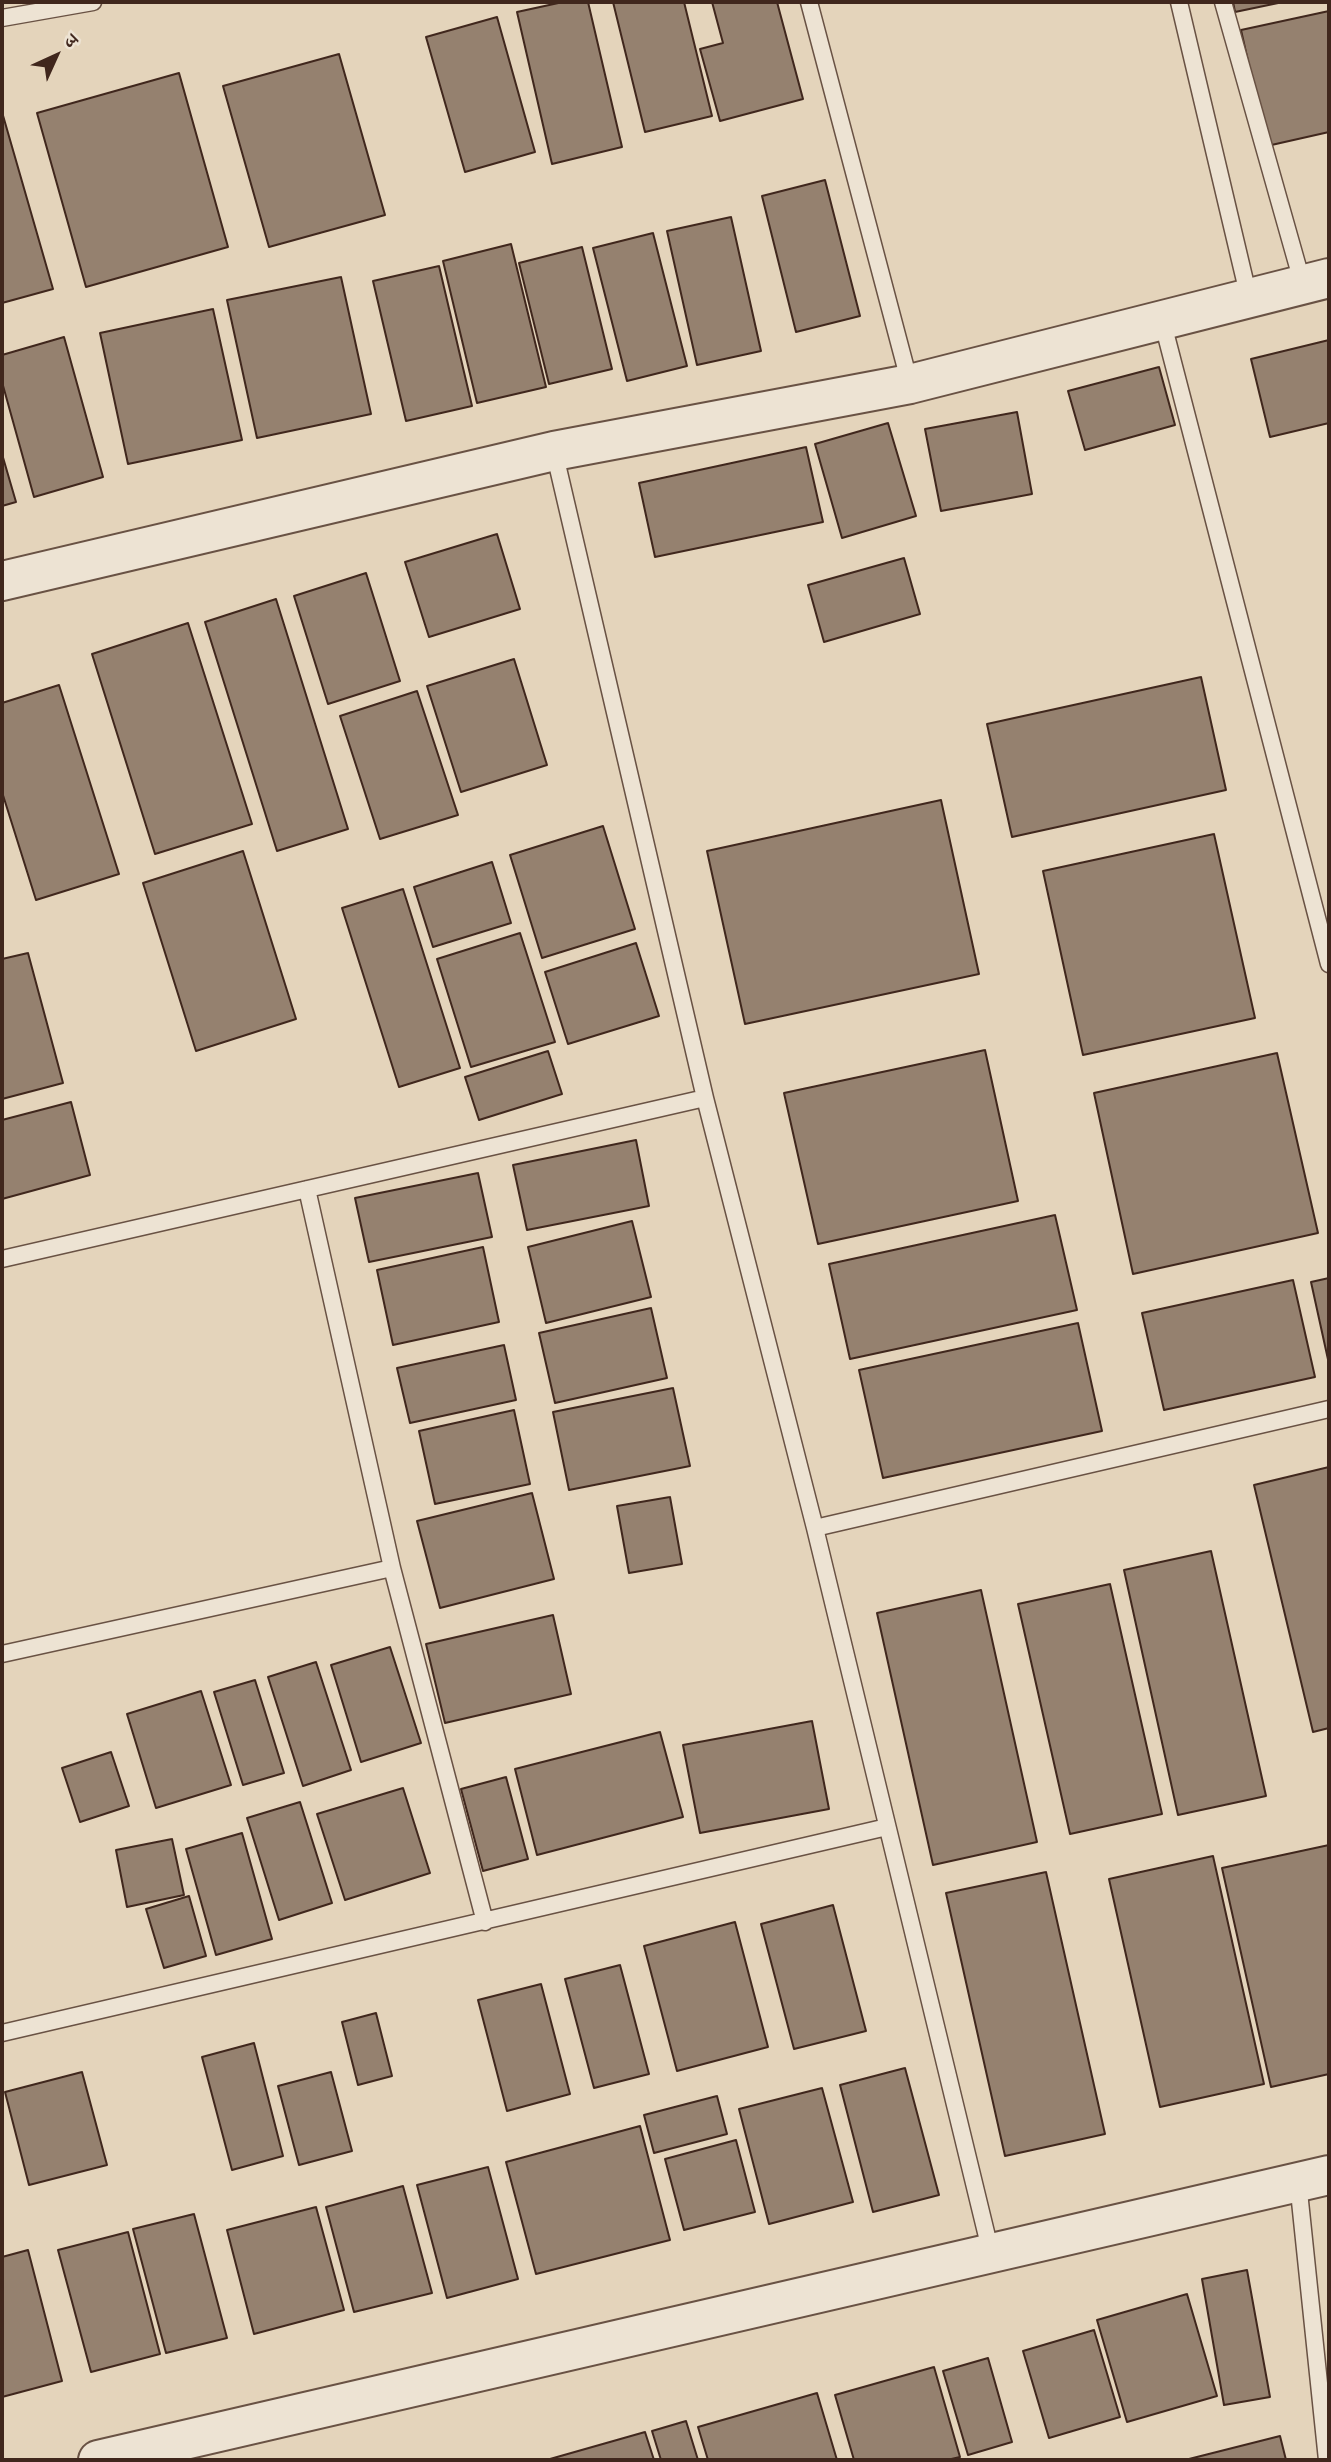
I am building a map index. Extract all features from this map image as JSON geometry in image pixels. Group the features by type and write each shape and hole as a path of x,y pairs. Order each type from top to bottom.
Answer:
{"street":[{"path":"2,581 554,451 911,384 1316,282"},
{"path":"98,2460 1314,2178"}],"lane":[{"path":"2,18 93,2"},
{"path":"809,2 911,384"},
{"path":"1179,2 1249,298"},
{"path":"1223,2 1316,282"},
{"path":"1162,320 1329,964"},
{"path":"554,451 705,1098 815,1528 991,2253"},
{"path":"2,1259 705,1098"},
{"path":"307,1189 392,1568 485,1922"},
{"path":"815,1528 1329,1409"},
{"path":"2,1654 392,1568"},
{"path":"2,2033 887,1827"},
{"path":"1314,2178 1326,2460"}],"building":[{"path":"563,2 588,2 622,147 552,164 517,12"},
{"path":"613,2 684,2 712,116 645,132"},
{"path":"712,2 777,2 803,99 720,121 700,49 723,43"},
{"path":"1233,2 1283,2 1235,12"},
{"path":"1329,11 1329,132 1267,146 1241,30"},
{"path":"497,17 535,152 465,172 426,37"},
{"path":"339,54 385,215 269,247 223,86"},
{"path":"179,73 228,247 86,287 37,113"},
{"path":"2,112 53,289 2,303"},
{"path":"825,180 860,316 796,332 762,196"},
{"path":"731,217 761,351 697,365 667,231"},
{"path":"653,233 687,366 627,381 593,248"},
{"path":"511,244 546,387 477,403 443,261"},
{"path":"582,247 612,369 549,384 519,263"},
{"path":"439,266 472,406 406,421 373,281"},
{"path":"341,277 371,414 257,438 227,300"},
{"path":"213,309 242,440 128,464 100,333"},
{"path":"64,337 103,477 34,497 2,382 2,355"},
{"path":"1329,340 1329,423 1270,437 1251,359"},
{"path":"1159,367 1175,425 1085,450 1068,391"},
{"path":"1017,412 1032,494 941,511 925,429"},
{"path":"888,423 916,516 842,538 815,444"},
{"path":"806,447 823,522 655,557 639,483"},
{"path":"2,454 16,502 2,506"},
{"path":"497,534 520,609 429,637 405,562"},
{"path":"904,558 920,614 824,642 808,585"},
{"path":"366,573 400,681 328,704 294,596"},
{"path":"276,599 348,829 277,851 205,622"},
{"path":"188,623 252,824 155,854 92,654"},
{"path":"514,659 547,765 461,792 427,686"},
{"path":"1201,677 1226,790 1012,837 987,724"},
{"path":"59,685 119,874 36,900 2,792 2,703"},
{"path":"417,691 458,815 380,839 340,716"},
{"path":"941,800 979,974 745,1024 707,851"},
{"path":"603,826 635,929 542,958 510,855"},
{"path":"1214,834 1255,1018 1083,1055 1043,871"},
{"path":"243,851 296,1019 196,1051 143,883"},
{"path":"492,862 511,923 433,947 414,887"},
{"path":"403,889 460,1068 399,1087 342,908"},
{"path":"520,933 555,1042 471,1067 437,959"},
{"path":"636,943 659,1016 568,1044 545,972"},
{"path":"28,953 63,1083 2,1099 2,959"},
{"path":"985,1050 1018,1201 818,1244 784,1093"},
{"path":"548,1051 562,1094 479,1120 465,1077"},
{"path":"1277,1053 1318,1233 1133,1274 1094,1093"},
{"path":"71,1102 90,1175 2,1199 2,1120"},
{"path":"636,1140 649,1206 527,1230 513,1165"},
{"path":"478,1173 492,1237 369,1262 355,1198"},
{"path":"1055,1215 1077,1310 850,1359 829,1264"},
{"path":"632,1221 651,1297 546,1323 528,1247"},
{"path":"483,1247 499,1322 393,1345 377,1270"},
{"path":"1329,1278 1329,1364 1311,1282"},
{"path":"1293,1280 1315,1377 1164,1410 1142,1313"},
{"path":"651,1308 667,1378 555,1403 539,1333"},
{"path":"1078,1323 1102,1431 883,1478 859,1370"},
{"path":"504,1345 516,1400 410,1423 397,1368"},
{"path":"673,1388 690,1466 569,1490 553,1412"},
{"path":"514,1410 530,1484 435,1504 419,1431"},
{"path":"1329,1467 1329,1728 1313,1732 1254,1485"},
{"path":"532,1493 554,1579 440,1608 417,1521"},
{"path":"670,1497 682,1564 629,1573 617,1506"},
{"path":"1211,1551 1266,1796 1178,1815 1124,1570"},
{"path":"1110,1584 1162,1814 1070,1834 1018,1604"},
{"path":"981,1590 1037,1842 933,1865 877,1613"},
{"path":"553,1615 571,1694 445,1723 426,1644"},
{"path":"390,1647 421,1743 361,1762 331,1665"},
{"path":"316,1662 351,1770 303,1786 268,1677"},
{"path":"255,1680 284,1773 243,1785 214,1692"},
{"path":"201,1691 231,1785 156,1808 127,1714"},
{"path":"812,1721 829,1809 700,1833 683,1745"},
{"path":"660,1732 683,1817 537,1855 515,1769"},
{"path":"111,1752 129,1806 80,1822 62,1768"},
{"path":"506,1777 528,1859 483,1871 461,1789"},
{"path":"403,1788 430,1873 345,1900 317,1814"},
{"path":"300,1802 332,1903 279,1920 247,1818"},
{"path":"242,1833 272,1939 216,1955 186,1849"},
{"path":"172,1839 184,1895 127,1907 116,1850"},
{"path":"1329,1845 1329,2074 1271,2087 1222,1868"},
{"path":"1213,1856 1264,2084 1160,2107 1109,1879"},
{"path":"1046,1872 1105,2134 1005,2156 946,1893"},
{"path":"189,1896 206,1956 164,1968 146,1909"},
{"path":"833,1905 866,2031 794,2049 761,1924"},
{"path":"735,1922 768,2047 677,2071 644,1946"},
{"path":"620,1965 649,2074 594,2088 565,1979"},
{"path":"541,1984 570,2094 507,2111 478,2000"},
{"path":"376,2013 392,2076 358,2085 342,2022"},
{"path":"254,2043 283,2156 232,2170 202,2057"},
{"path":"905,2068 939,2195 873,2212 840,2085"},
{"path":"82,2072 107,2165 29,2185 5,2092"},
{"path":"331,2072 352,2151 299,2165 278,2086"},
{"path":"822,2088 853,2202 769,2224 739,2109"},
{"path":"717,2096 727,2134 654,2153 644,2115"},
{"path":"640,2126 670,2240 536,2274 506,2162"},
{"path":"736,2140 755,2212 684,2230 665,2159"},
{"path":"488,2167 518,2279 447,2298 417,2185"},
{"path":"403,2186 432,2293 354,2312 326,2207"},
{"path":"316,2207 344,2310 254,2334 227,2230"},
{"path":"194,2214 227,2338 166,2353 133,2229"},
{"path":"128,2232 160,2354 91,2372 58,2250"},
{"path":"28,2250 62,2381 2,2397 2,2257"},
{"path":"1247,2270 1270,2397 1224,2405 1202,2279"},
{"path":"1187,2294 1217,2396 1127,2422 1097,2320"},
{"path":"1094,2330 1120,2417 1049,2438 1023,2351"},
{"path":"988,2358 1012,2442 968,2455 943,2371"},
{"path":"934,2367 960,2457 947,2460 854,2460 835,2395"},
{"path":"817,2393 837,2460 708,2460 698,2427"},
{"path":"686,2421 698,2460 661,2460 652,2431"},
{"path":"645,2432 654,2460 550,2459"},
{"path":"1280,2436 1286,2460 1185,2460"}]}
